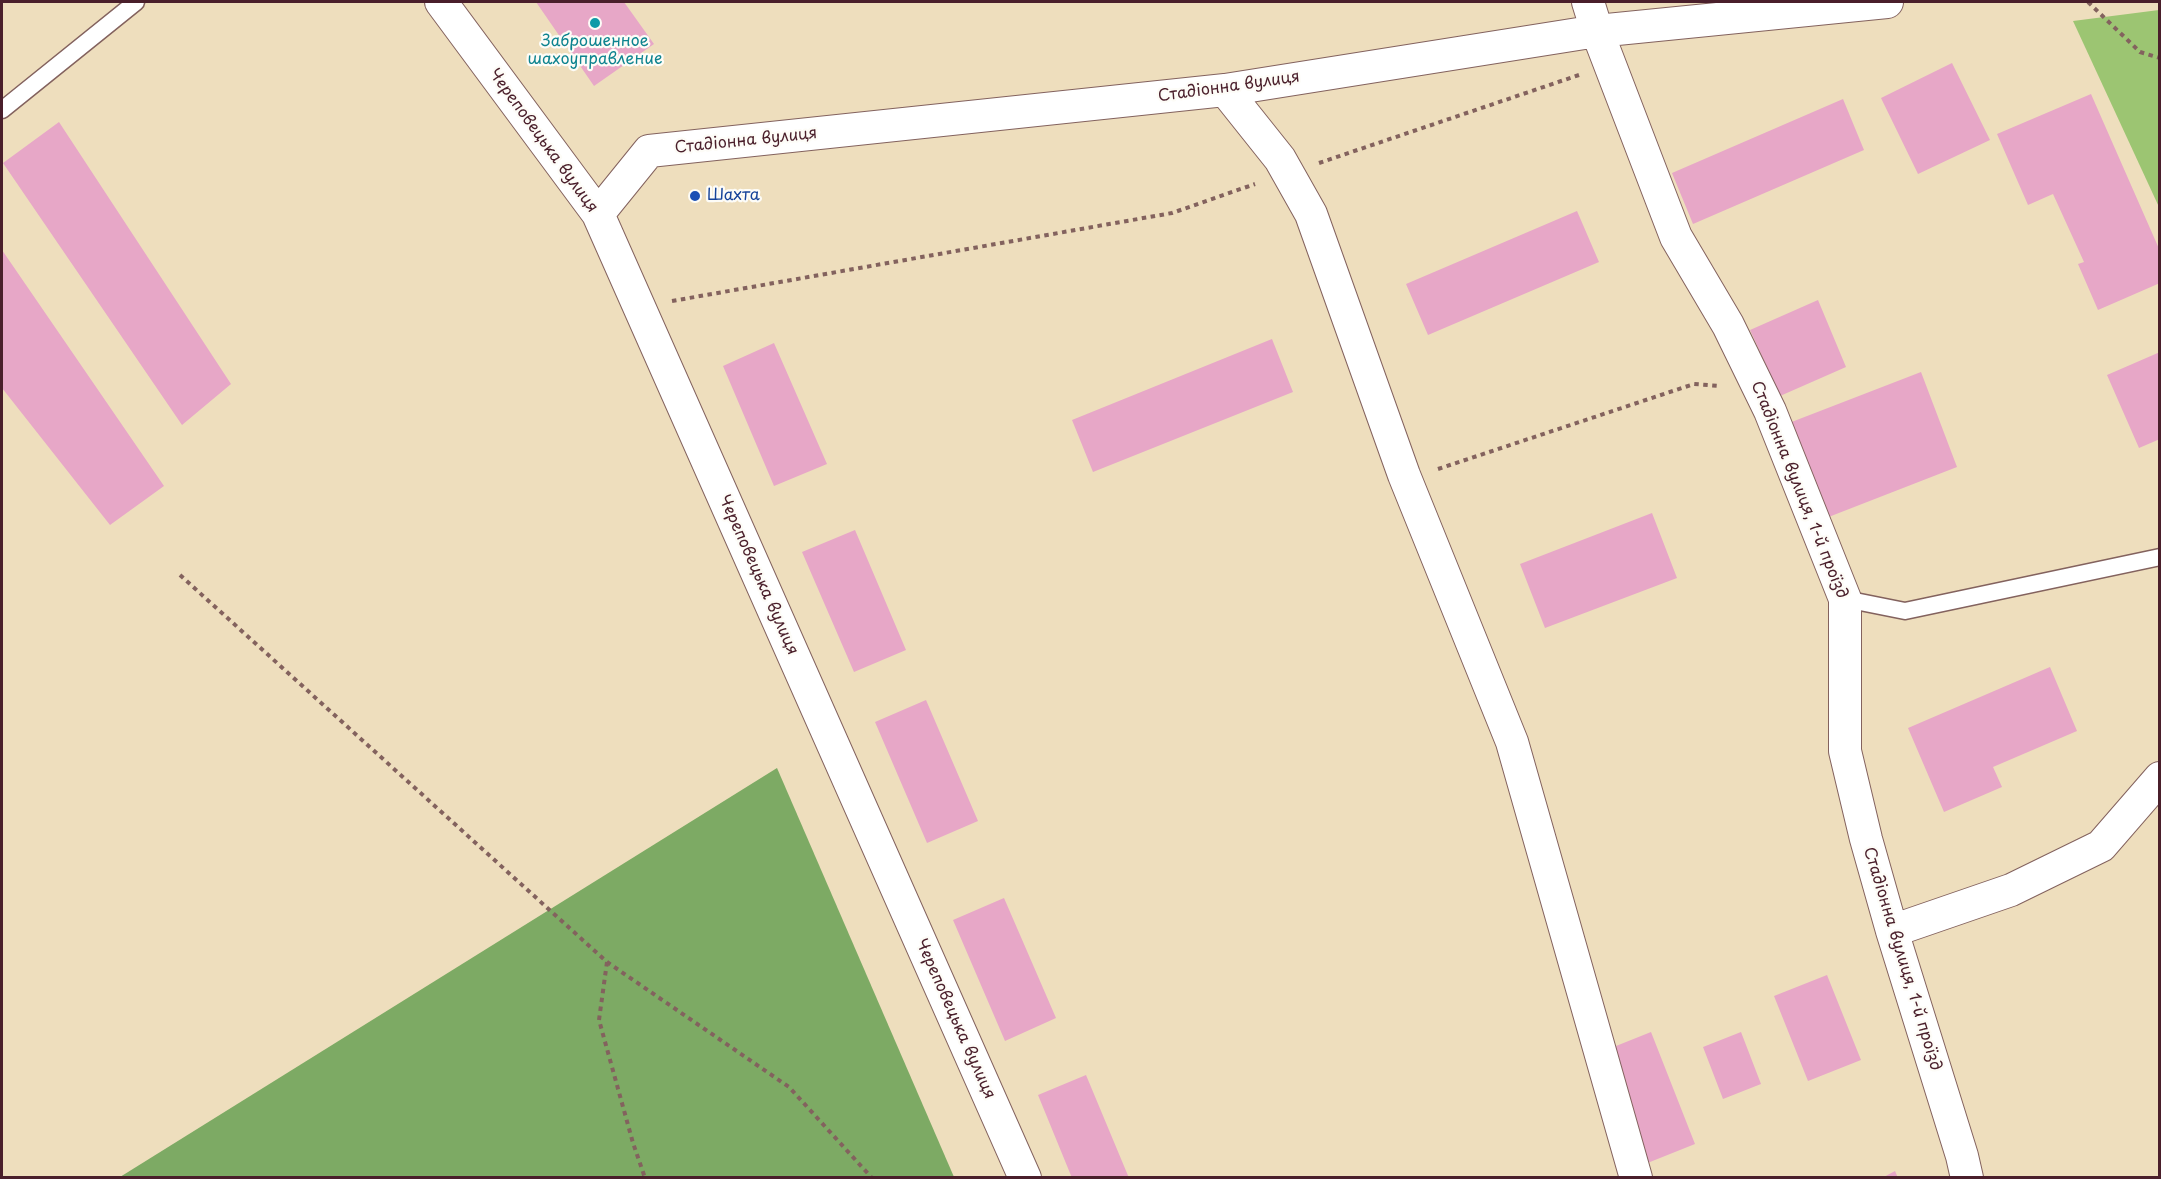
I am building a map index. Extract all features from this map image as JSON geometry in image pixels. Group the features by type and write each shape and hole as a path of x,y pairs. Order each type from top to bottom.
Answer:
{"street":[{"name":"Череповецька вулиця","path":"441,2 598,214 1025,1178"},
{"name":"Стадіонна вулиця","path":"598,214 649,151 1225,90 1592,16 1887,2"},
{"name":"Стадіонна вулиця, 1-й проїзд","path":"1592,16 1676,237 1728,325 1770,411 1845,599 1845,751 1866,839 1892,931 1959,1145 1967,1178"},
{"path":"1225,90 1280,159 1311,214 1404,475 1512,742 1636,1178"},
{"path":"1892,931 2011,890 2102,846 2160,778"}],"lane":[{"path":"2,110 136,2"},
{"path":"1845,599 1905,611 2160,557"}],"path":[{"path":"2088,2 2140,52 2160,58"},
{"path":"1317,163 1586,72 1618,86"},
{"path":"639,307 1172,213 1262,182"},
{"path":"1404,475 1429,472 1694,384 1760,390"},
{"path":"180,575 607,962 789,1087 872,1178"},
{"path":"607,962 599,1020 645,1178"}],"green space":[{"path":"2160,10 2159,207 2073,21"},
{"path":"777,768 954,1177 120,1177"}],"building":[{"name":"Заброшенное шахоуправление","path":"536,2 624,2 654,44 594,86"},
{"path":"1952,63 1990,140 1918,174 1881,98"},
{"path":"2091,94 2160,251 2160,283 2098,310 2078,264 2084,262 2053,194 2028,205 1997,134"},
{"path":"1843,99 1864,150 1693,224 1672,173"},
{"path":"59,122 231,384 182,425 3,163"},
{"path":"1577,211 1599,262 1428,335 1406,284"},
{"path":"2,250 164,486 110,525 2,388"},
{"path":"1818,300 1846,367 1780,396 1750,330"},
{"path":"1272,339 1293,392 1093,472 1072,420"},
{"path":"774,343 827,464 774,486 723,366"},
{"path":"2160,352 2160,439 2139,448 2107,375"},
{"path":"1921,372 1957,467 1826,518 1789,423"},
{"path":"1652,513 1677,578 1545,628 1520,564"},
{"path":"855,530 906,650 854,672 802,552"},
{"path":"2050,667 2077,731 1993,767 2002,787 1944,812 1908,728"},
{"path":"926,700 978,821 927,843 875,722"},
{"path":"1004,898 1056,1018 1005,1041 953,920"},
{"path":"1827,975 1861,1060 1808,1081 1774,996"},
{"path":"1651,1032 1695,1144 1645,1164 1601,1052"},
{"path":"1741,1032 1761,1084 1723,1099 1703,1047"},
{"path":"1086,1075 1129,1178 1072,1178 1038,1095"},
{"path":"1895,1171 1898,1178 1882,1178"}],"place":[{"name":"Заброшенное шахоуправление","path":"595,23"},
{"name":"Шахта","path":"695,196"}]}
